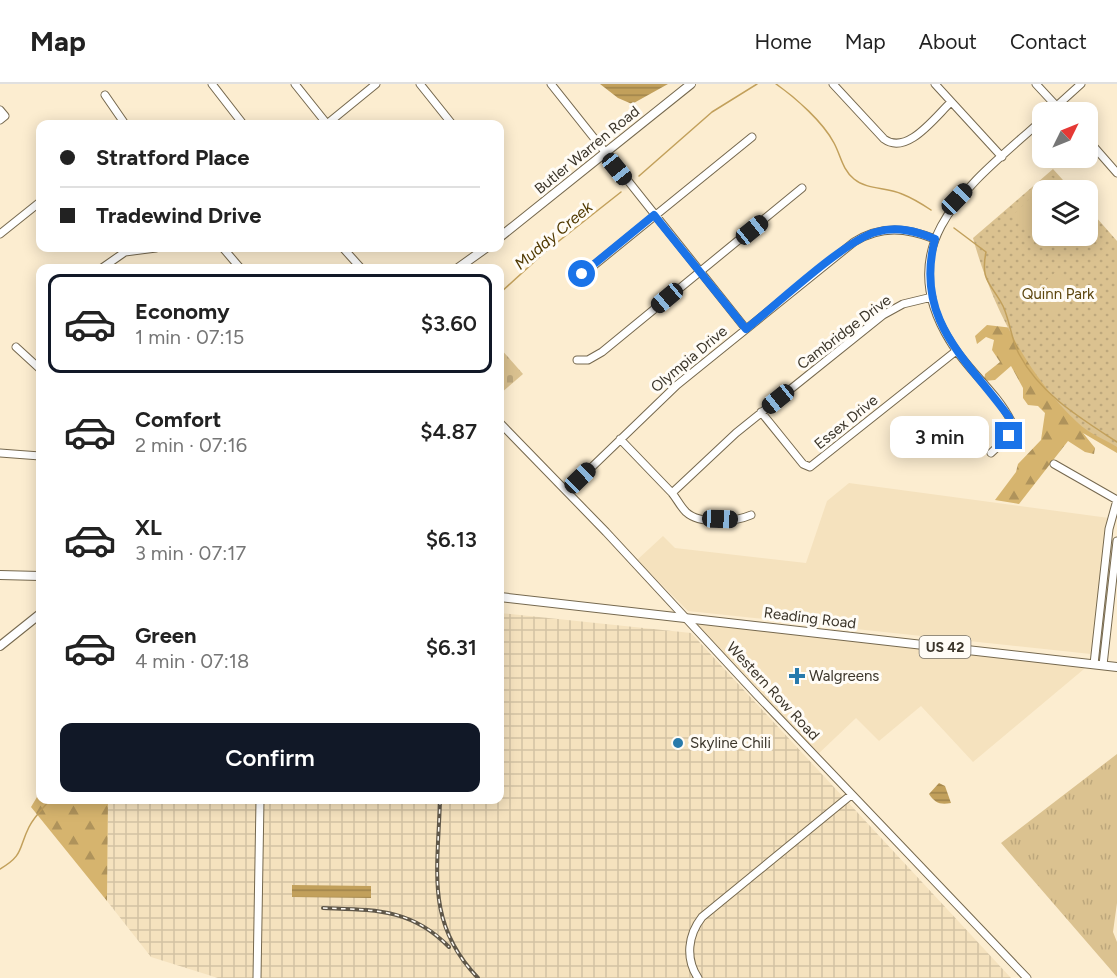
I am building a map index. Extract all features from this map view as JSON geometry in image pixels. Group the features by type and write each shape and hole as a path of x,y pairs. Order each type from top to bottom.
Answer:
{"main road":[{"name":"Butler Warren Road","path":"504,234 691,84"},
{"path":"464,264 480,252"},
{"path":"0,575 36,576"},
{"name":"Reading Road","path":"504,597 1117,667"},
{"path":"0,646 36,617"}],"street":[{"path":"212,84 240,120"},
{"path":"295,84 324,120"},
{"path":"332,120 376,84"},
{"path":"420,84 449,120"},
{"path":"551,84 746,329"},
{"path":"833,84 884,139 895,144 907,142 951,102"},
{"path":"934,84 1002,157"},
{"path":"1036,84 1052,102"},
{"path":"1066,102 1081,84"},
{"path":"105,95 122,120"},
{"path":"991,453 1009,436 1012,429 1011,421 956,351 937,318 932,297 930,270 935,239 957,199 1032,129"},
{"path":"582,274 752,137"},
{"path":"1098,151 1117,173"},
{"path":"577,360 588,360 602,352 802,188"},
{"path":"0,234 36,205"},
{"name":"Olympia Drive","path":"567,491 677,385 854,242 868,234 900,229 935,239"},
{"path":"108,264 125,252"},
{"path":"226,252 237,264"},
{"path":"347,252 357,264"},
{"name":"Cambridge Drive","path":"672,493 761,412 889,310 932,297"},
{"path":"16,347 36,365"},
{"name":"Essex Drive","path":"761,412 803,464 810,467 956,351"},
{"name":"Western Row Road","path":"504,427 1027,978"},
{"path":"620,440 672,493 686,511 696,517 736,520 751,515"},
{"path":"0,453 36,456"},
{"path":"1054,464 1117,500 1109,529 1098,665"},
{"path":"1098,665 1117,541"},
{"path":"698,978 690,961 689,945 693,930 702,916 851,795"},
{"path":"257,978 260,804"}],"shaded area":[{"path":"600,84 668,84 632,104 618,98"},
{"path":"849,483 1109,518 1091,654 688,611 637,560 663,536 675,548 806,563 827,501"},
{"path":"504,613 691,633 1011,978 218,978 151,957 107,901 108,804 504,804"},
{"path":"685,617 1090,664 973,762 921,706 879,741 856,718 815,757"},
{"path":"939,783 945,786 951,803 938,803 929,794"},
{"path":"292,885 371,886 371,898 292,897"}],"green space":[{"name":"Quinn Park","path":"1053,169 1063,180 1040,180"},
{"name":"Quinn Park","path":"1032,187 1032,246 1098,246 1098,219 1117,241 1117,447 1081,426 1042,383 1027,361 1001,313 973,238"},
{"path":"1032,196 1032,232 1013,215"},
{"path":"1058,270 1078,291 1054,314 1033,292"},
{"path":"987,325 1013,328 1117,432 1117,453 1083,433 1095,448 1094,454 1085,452 1068,441 1019,504 995,500 1016,472 1018,464 1041,440 1045,413 1038,406 1028,405 1023,398 1023,388 1011,366 995,380 984,381 985,374 1000,362 992,350 994,340 986,337 977,344 975,336"},
{"path":"504,353 523,374 504,391"},
{"path":"1117,754 1117,903 1113,932 1117,942 1117,977 1001,843"},
{"path":"36,799 36,804 108,804 107,901 31,807"}],"waterway":[{"name":"Muddy Creek","path":"639,176 712,112 757,84"},
{"name":"Muddy Creek","path":"776,84 800,103 823,127 834,143 847,171 854,179 871,187 902,194 931,210"},
{"name":"Muddy Creek","path":"504,289 545,252 621,192"},
{"name":"Muddy Creek","path":"954,228 986,252 984,269 986,276 1003,306 1016,348 1028,368 1049,393 1062,404 1117,442"},
{"name":"Muddy Creek","path":"0,869 17,855 31,823 47,804"}],"railway":[{"path":"440,804 437,873 442,916 449,937 478,978"},
{"path":"323,908 359,909 406,918 435,934 449,947"}],"place":[{"name":"Walgreens","path":"797,676"},
{"name":"Skyline Chili","path":"678,743"}],"route":[{"path":"582,274 654,215 746,329 868,234 900,229 935,239 930,262 930,286 937,318 951,343 1009,417 1012,425 1009,436"}]}
